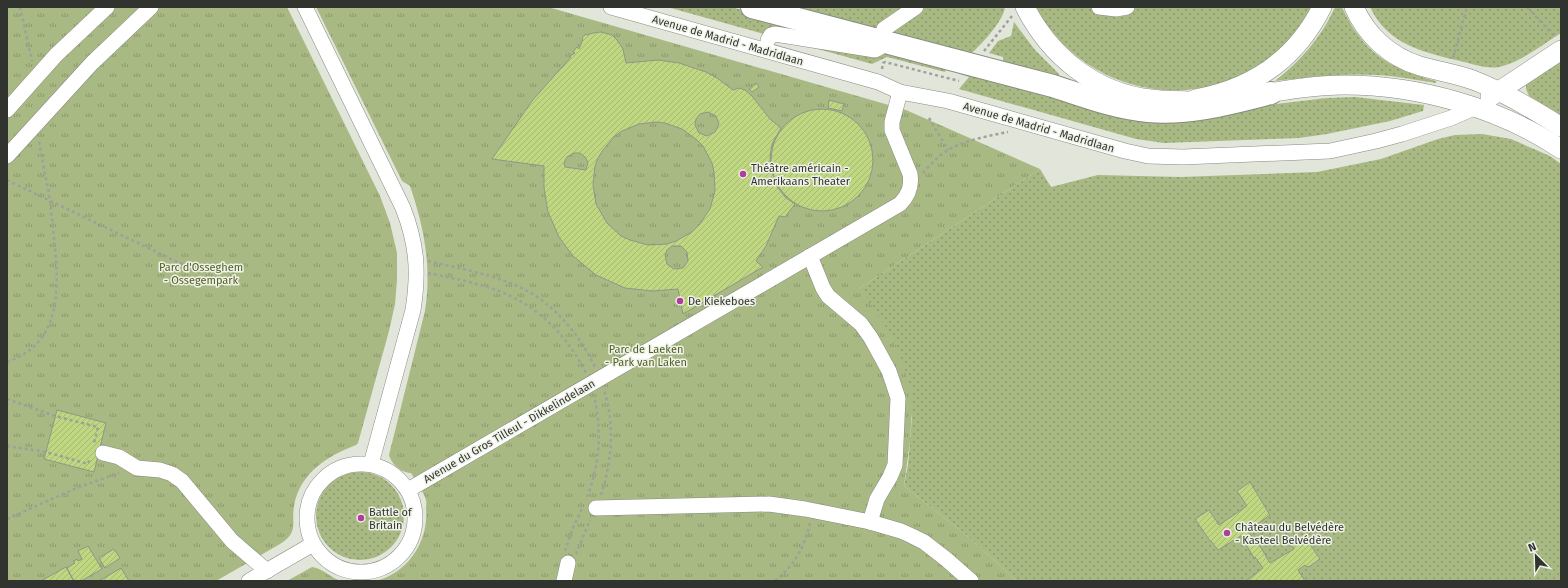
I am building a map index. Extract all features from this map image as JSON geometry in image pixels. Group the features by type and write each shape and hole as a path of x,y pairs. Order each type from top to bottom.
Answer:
{"highway":[{"path":"752,7 1053,86 1112,104 1149,111 1193,110 1271,93"},
{"path":"1053,86 1090,90 1112,89"}],"main road":[{"path":"1188,101 1220,94 1238,88 1261,76 1282,60 1300,42 1315,21 1322,7"},
{"path":"1354,7 1369,32 1377,41 1397,56 1420,66 1471,79 1499,91 1561,127"},
{"path":"1019,10 1032,22 1044,39 1059,55 1075,69 1112,89 1130,95 1149,99 1188,101 1222,100 1321,86 1345,85 1386,88 1436,96 1474,108 1525,128 1561,149"},
{"path":"1474,108 1499,91 1559,44"}],"street":[{"path":"7,110 56,55 107,7"},
{"path":"7,156 92,63 151,7"},
{"path":"305,7 403,208 410,229 417,264 413,310 371,464"},
{"name":"Avenue de Madrid - Madridlaan","path":"610,7 878,82 900,92 948,101 1134,153 1168,157 1330,150 1402,134 1452,118 1474,108"},
{"path":"768,40 770,35 775,34 875,50 879,48 884,29 916,7"},
{"path":"1099,7 1116,9 1127,7"},
{"path":"900,92 892,122 892,130 910,174 910,187"},
{"name":"Avenue du Gros Tilleul - Dikkelindelaan","path":"408,490 895,208 905,199 910,187"},
{"path":"810,256 823,288 828,296 857,320 871,338 889,371 898,398 895,465 877,499 870,522"},
{"path":"95,453 118,457 137,468 160,470 172,474 182,481 232,540 267,571"},
{"path":"354,464 371,464 386,470 399,478 408,490 414,507 415,524 410,540 401,555 387,565 371,571 354,571 338,567 324,557 313,544 307,527 307,510 312,493 323,479 337,469 354,464"},
{"path":"596,508 769,504 812,510 870,522 901,531 924,542 971,581"},
{"path":"249,581 313,544"},
{"path":"564,581 568,564"}],"path":[{"path":"20,7 30,46 34,79"},
{"path":"1452,63 1467,7"},
{"path":"1527,7 1559,44"},
{"path":"983,51 1019,10"},
{"path":"881,71 883,63 885,62 959,81"},
{"path":"929,118 948,150"},
{"path":"7,362 27,351 39,340 47,328 54,312 57,282 50,200 36,124"},
{"path":"910,187 933,161 948,150 973,141 1013,131"},
{"path":"7,180 192,269"},
{"path":"417,264 484,286 510,296 524,304 548,322 563,338 578,360 596,381 595,398 598,419 598,454 589,493 573,528 564,556 568,564 575,558 604,487 611,449 608,405 596,381 585,347 569,326 539,298 517,285 500,279 417,264"},
{"path":"7,399 55,416 98,427 95,453 88,464 46,452 7,446"},
{"path":"7,519 79,487 137,468"},
{"path":"775,581 790,566 801,551 806,539 812,510"}],"green space":[{"name":"Parc d'Osseghem - Ossegempark","path":"7,7 287,7 380,196 390,223 397,253 395,304 358,443 325,460 316,467 302,484 297,494 294,506 292,531 286,540 216,581 7,581"},
{"name":"Parc de Laeken - Park van Laken","path":"316,7 548,7 906,110 1040,169 860,288 893,338 913,394 910,441 904,486 965,534 1017,581 376,581 398,571 407,563 420,544 426,521 425,497 411,473 397,467 392,462 389,455 425,311 428,279 427,263 423,232 410,186 402,181"},
{"path":"667,7 731,7 1051,92 1221,116 1276,104 1327,98 1355,97 1424,105 1423,111 1390,121 1327,134 1299,138 1164,143 1136,139 959,89 969,77 946,69 945,72 887,57 872,64"},
{"path":"791,7 1005,7 996,26 971,54"},
{"path":"1036,7 1311,7 1285,44 1252,70 1214,85 1174,90 1134,85 1096,69 1062,43"},
{"path":"1335,7 1342,7 1359,36 1368,47 1379,56 1405,71 1436,81 1436,83 1377,75 1326,76 1275,81 1310,48 1323,29"},
{"path":"1370,7 1561,7 1561,33 1526,56 1511,63 1498,67 1483,67 1436,55 1410,46 1387,31"},
{"path":"1014,22 1035,50 1059,74 1056,78 1003,63 1003,57 989,53 998,41 1011,36"},
{"path":"1561,58 1561,115 1529,96 1526,89 1526,83"},
{"path":"1482,134 1511,139 1550,156 1561,164 1561,581 1017,581 965,534 904,486 908,464 912,417 860,288 1040,169 1051,187 1098,175 1180,177 1317,172 1381,159 1438,139 1455,135"},
{"path":"360,472 377,475 391,485 401,499 404,516 401,533 391,547 377,557 360,560 343,557 329,547 319,533 316,516 319,499 329,485 343,475"},
{"path":"312,567 319,569 341,581 287,581"}],"building":[{"name":"Théâtre américain - Amerikaans Theater","path":"601,32 612,35 623,49 626,63 658,60 679,63 706,72 733,90 739,88 745,90 752,96 770,119 781,128 772,144 770,157 771,170 778,188 786,198 795,204 785,217 779,216 766,246 756,261 763,267 683,314 678,289 652,291 625,288 596,275 573,256 559,237 548,212 544,188 544,166 492,159 532,101 571,57 570,56 575,53 573,52 577,47 579,49 583,39 582,38 586,34","holes":["708,112 716,116 719,124 715,132 707,136 699,133 695,125 696,119 700,114","656,122 665,123 682,129 703,146 712,163 715,191 710,209 692,232 667,244 648,245 621,236 607,223 596,204 593,184 595,166 598,158 615,136 622,131 639,124","574,153 580,153 588,162 586,170 565,167 564,163 567,157","672,246 681,246 687,252 688,261 683,268 674,269 667,264 665,255 667,250"]},
{"path":"756,83 759,87 752,92 749,89"},
{"path":"829,100 844,104 842,111 828,108"},
{"path":"822,109 842,112 851,117 865,131 870,140 873,160 870,180 865,189 851,203 842,208 822,211 802,208 793,203 779,189 774,180 771,160 774,140 779,131 793,117 802,112"},
{"path":"57,410 106,423 94,472 44,459"},
{"name":"Château du Belvédère - Kasteel Belvédère","path":"1250,482 1270,515 1248,531 1256,542 1257,541 1270,563 1294,549 1292,545 1305,537 1320,559 1310,566 1307,567 1305,565 1298,570 1305,581 1246,581 1263,568 1255,557 1254,558 1241,536 1218,550 1195,519 1209,510 1219,525 1247,506 1237,491"},
{"path":"88,546 102,569 81,581 74,581 67,568 75,563 73,561 82,559 78,551"},
{"path":"114,549 120,558 105,568 99,558"},
{"path":"66,567 73,580 72,581 41,581"},
{"path":"121,568 129,581 99,581"}],"place":[{"name":"Théâtre américain - Amerikaans Theater","path":"743,174"},
{"name":"De Kiekeboes","path":"680,301"},
{"name":"Battle of Britain","path":"361,518"},
{"name":"Château du Belvédère - Kasteel Belvédère","path":"1227,533"}]}
